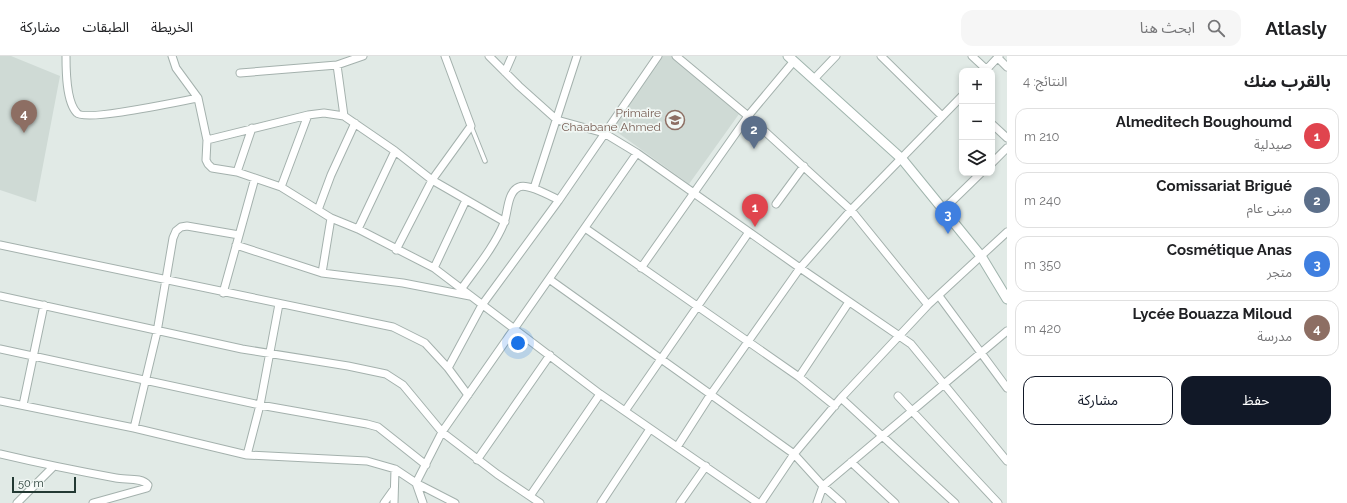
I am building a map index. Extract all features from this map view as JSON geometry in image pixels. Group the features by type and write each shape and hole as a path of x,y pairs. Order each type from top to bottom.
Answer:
{"street":[{"path":"66,56 70,101 76,112 81,116 102,115 198,98"},
{"path":"172,56 176,68 198,98 207,140 206,154 208,164 212,168 237,172 281,187 331,218 358,229 396,250 434,268 600,394 758,503"},
{"path":"240,73 337,64 363,56"},
{"path":"396,250 432,180 472,126 445,56"},
{"path":"489,56 557,120 604,133 637,152 800,268 900,335 919,352 1007,461"},
{"path":"505,72 512,56"},
{"path":"534,188 577,56"},
{"path":"448,368 482,304 559,200 658,56"},
{"path":"676,56 748,116 851,210 928,305"},
{"path":"814,79 836,56"},
{"path":"881,56 942,116"},
{"path":"972,56 984,68"},
{"path":"988,68 999,57 1007,67"},
{"path":"642,268 693,193 791,59 902,159 981,256 1007,299"},
{"path":"337,64 344,116"},
{"path":"677,447 711,394 800,268 851,210 959,99"},
{"path":"207,140 308,115 328,113 344,116 395,151 432,180 505,222"},
{"path":"281,187 308,115"},
{"path":"318,210 331,175 355,123"},
{"path":"995,127 1007,138"},
{"path":"237,172 252,128"},
{"path":"995,159 1007,148"},
{"path":"358,229 395,151"},
{"path":"423,503 416,483 442,432 637,152"},
{"path":"776,204 804,166"},
{"path":"943,210 978,176"},
{"path":"223,293 255,178"},
{"path":"462,288 496,242 505,222 511,196 516,189 522,186 534,188 559,200"},
{"path":"434,268 466,200"},
{"path":"322,274 331,218"},
{"path":"134,428 157,332 165,280 173,238 176,231 181,227 187,226 239,235"},
{"path":"585,228 799,377 835,406"},
{"path":"625,411 749,232"},
{"path":"761,503 794,454 841,398 928,305 1007,232"},
{"path":"0,245 223,293 393,327 425,343 448,368 468,395"},
{"path":"236,245 322,274 403,284 472,296"},
{"path":"549,279 794,454 823,486 842,503"},
{"path":"0,296 157,332 270,354 348,366 386,374 403,385 442,432 477,460 540,503"},
{"path":"939,296 1007,388"},
{"path":"799,377 849,302"},
{"path":"247,455 260,405 279,304"},
{"path":"23,405 44,305"},
{"path":"817,503 823,486 1007,331"},
{"path":"0,349 33,354 260,405 378,427 426,464"},
{"path":"477,460 550,355"},
{"path":"530,496 600,394"},
{"path":"898,396 998,503"},
{"path":"841,398 955,503"},
{"path":"0,401 134,428 247,455 367,461 395,469 416,483 455,503"},
{"path":"601,503 650,429"},
{"path":"0,454 53,467 118,479 140,480 148,485 145,490 93,503"},
{"path":"851,462 895,503"},
{"path":"680,503 706,466"},
{"path":"17,503 53,467"},
{"path":"394,503 395,469"},
{"path":"384,503 394,489"}],"lane":[{"path":"472,126 486,161"}],"shaded area":[{"path":"0,56 11,56 60,76 36,202 0,190"},
{"name":"Primaire Chaabane Ahmed","path":"658,56 672,56 739,114 689,184 610,127"}],"place":[{"name":"Primaire Chaabane Ahmed","path":"675,120"},
{"name":"Lycée Bouazza Miloud","path":"24,133"},
{"name":"Comissariat Brigué","path":"754,149"},
{"name":"Almeditech Boughoumd","path":"755,227"},
{"name":"Cosmétique Anas","path":"948,234"}]}
